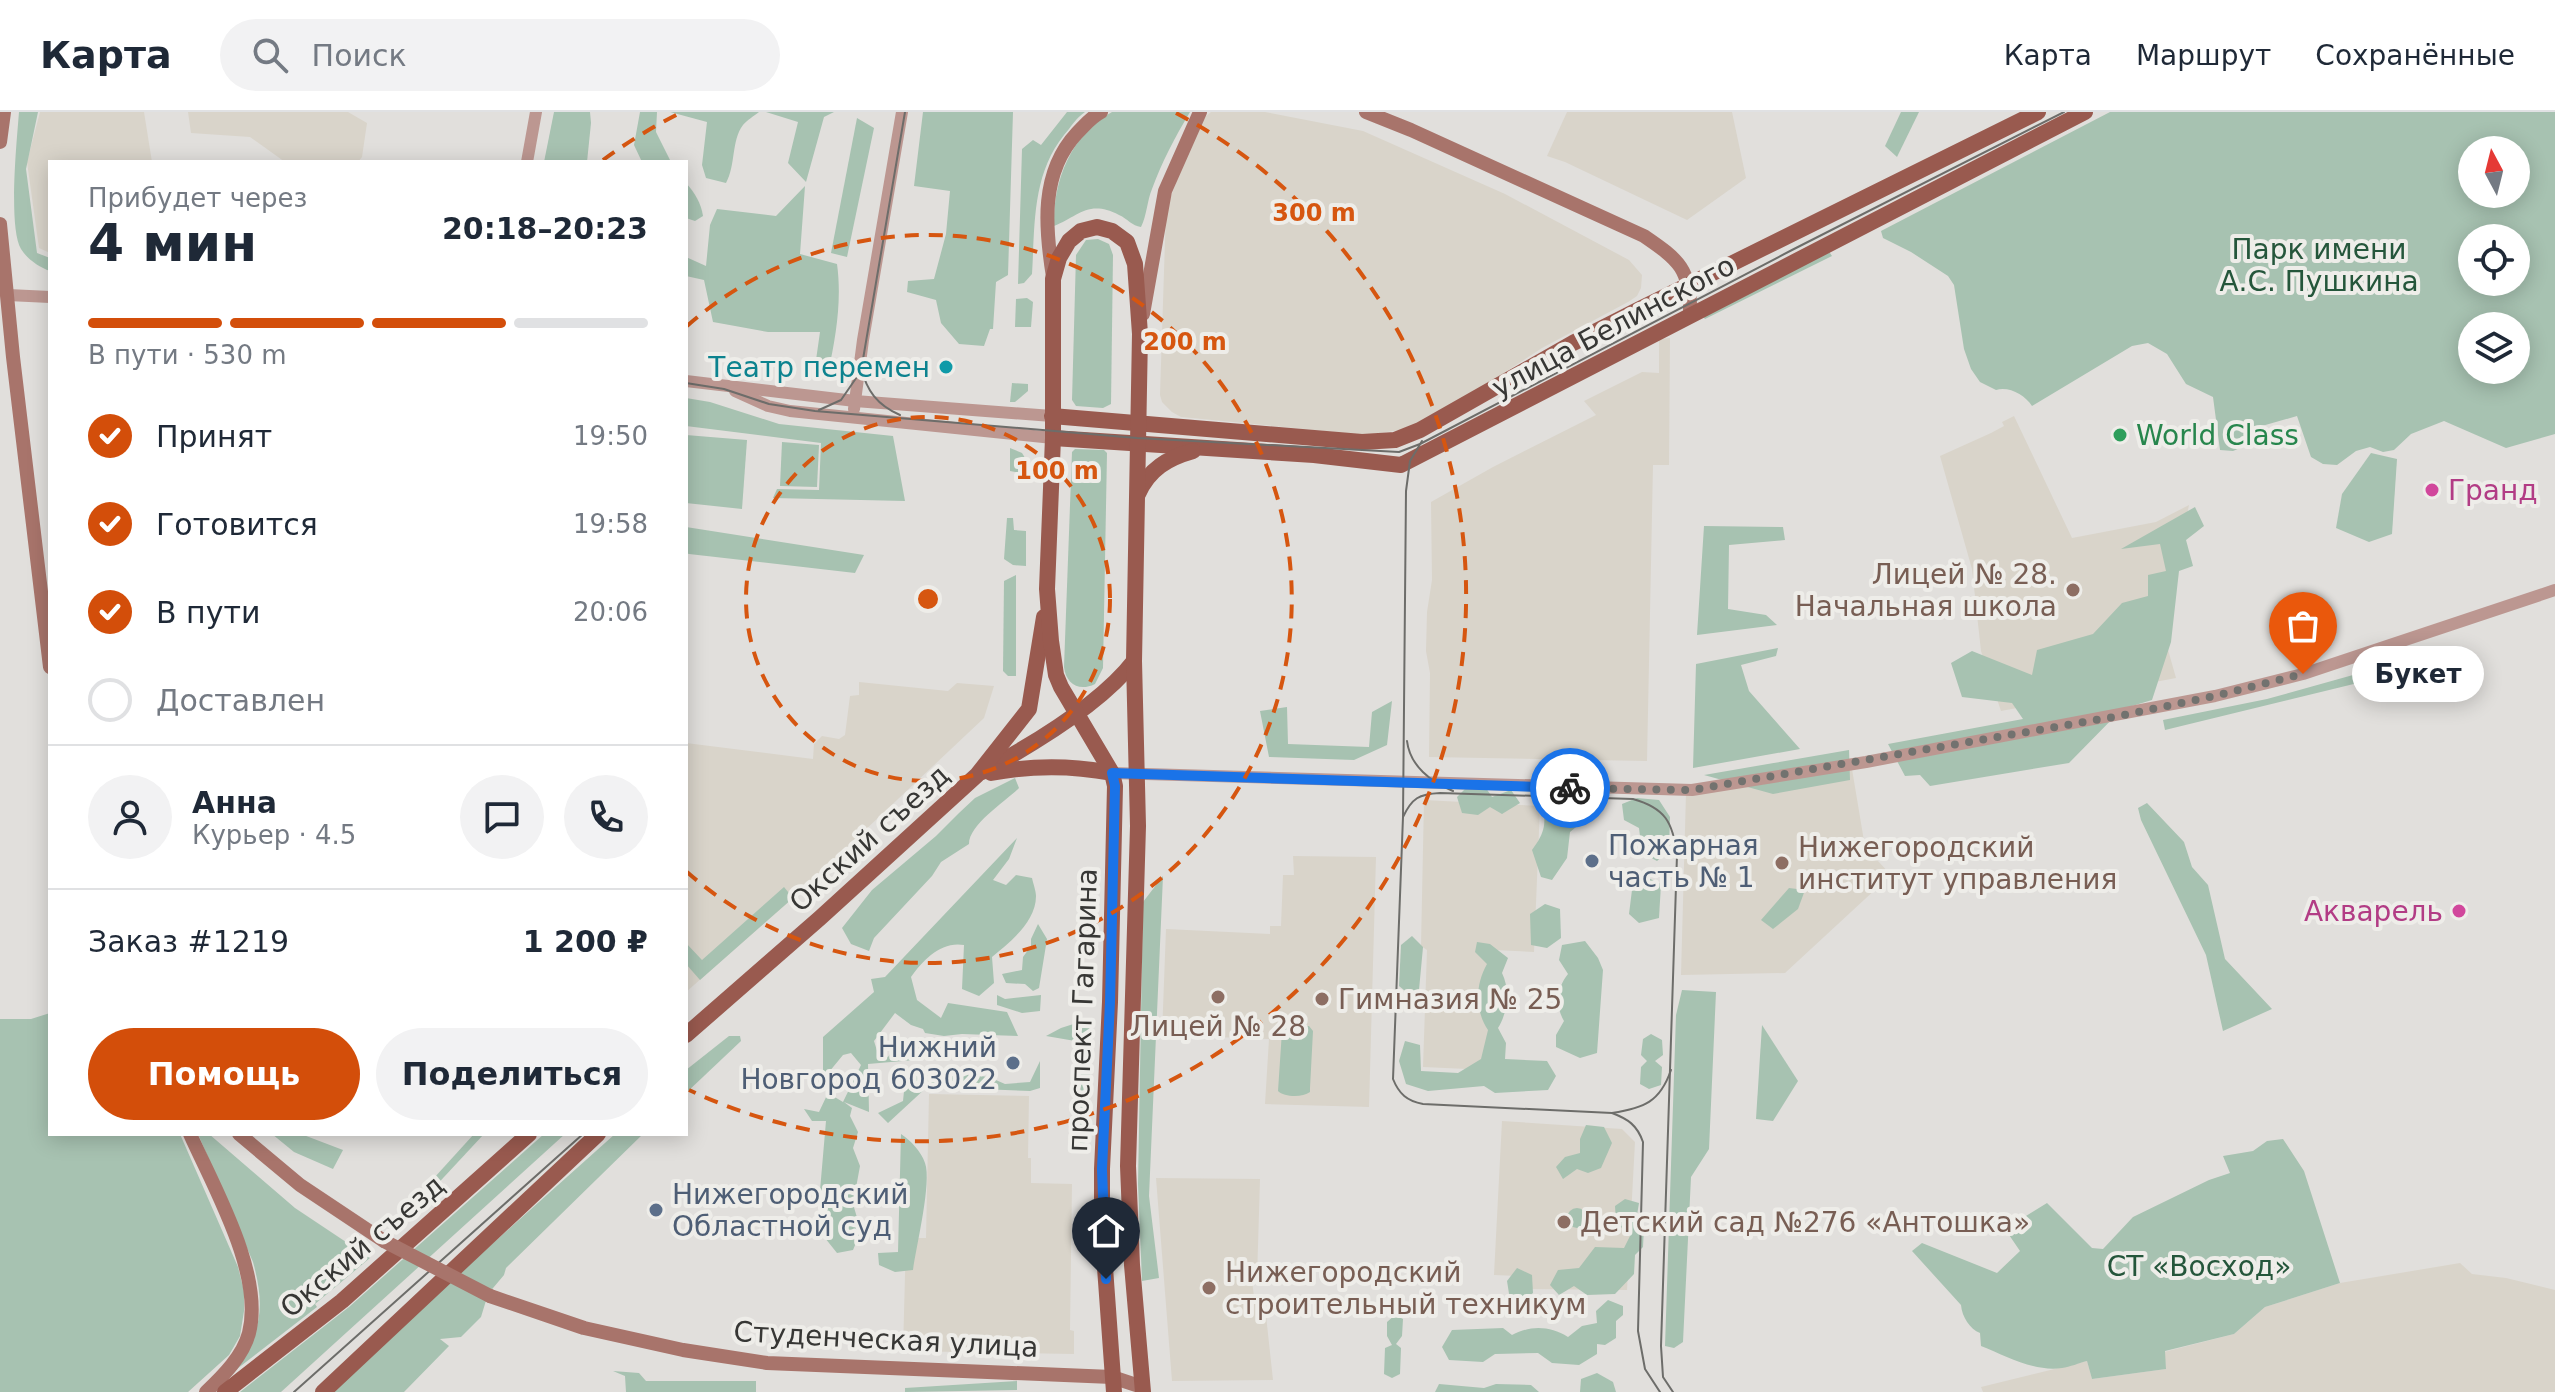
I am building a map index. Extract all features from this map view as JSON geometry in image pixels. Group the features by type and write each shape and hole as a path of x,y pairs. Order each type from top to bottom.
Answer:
{"main road":[{"path":"0,142 4,112"},
{"path":"977,775 1029,709 1047,596 1053,438 1053,279 1046,235 1050,184 1056,164 1072,139 1093,116 1101,112"},
{"path":"1140,334 1165,191 1200,112"},
{"path":"1366,112 1644,236 1673,256 1689,284 1690,314"},
{"name":"улица Белинского","path":"1052,416 1362,442 1395,440 1420,430 1573,343 2038,112"},
{"name":"улица Белинского","path":"1053,438 1314,455 1401,465 2085,112"},
{"path":"0,224 48,649"},
{"name":"проспект Гагарина","path":"1053,279 1059,258 1069,241 1081,231 1097,227 1112,231 1127,242 1135,264 1140,334 1134,661 1137,774 1134,1027 1128,1166 1142,1389"},
{"path":"1137,497 1143,484 1163,462 1206,448"},
{"path":"1047,596 1056,675 1112,773"},
{"path":"977,775 1020,751 1106,692 1134,661"},
{"path":"977,775 1032,766 1082,767 1112,773"},
{"name":"проспект Гагарина","path":"1112,773 1115,786 1113,923 1102,1226 1113,1384"},
{"name":"Окский съезд","path":"688,1033 977,775"},
{"path":"191,1136 239,1247 252,1298 248,1335 227,1372 206,1392"},
{"name":"Студенческая улица","path":"241,1136 300,1185 384,1241 490,1296 584,1328 683,1350 767,1363 1113,1384 1142,1389"},
{"name":"Окский съезд","path":"225,1392 342,1301 527,1136"},
{"path":"323,1392 596,1136"}],"street":[{"path":"527,160 536,112"},
{"path":"853,418 902,112"},
{"path":"8,295 48,297"},
{"path":"688,381 855,401 1052,416"},
{"path":"725,387 768,406 853,418 1053,438"},
{"path":"1112,773 1675,791 1850,764 2215,696 2303,674 2555,590"}],"shaded area":[{"path":"40,112 144,112 152,160 48,160 48,252 39,248 27,162"},
{"path":"188,112 348,112 367,123 360,160 282,160 250,137 191,133"},
{"path":"1211,112 1265,112 1363,131 1505,194 1629,260 1642,275 1641,288 1637,296 1628,302 1542,348 1490,382 1407,429 1366,435 1181,417 1162,402 1160,395 1166,210 1181,169 1205,117"},
{"path":"1567,112 1732,112 1746,178 1687,220 1547,156"},
{"path":"1670,338 1669,465 1653,465 1647,761 1429,757 1430,673 1426,651 1432,580 1431,502 1596,415 1584,401 1642,372 1659,373 1659,339"},
{"name":"Лицей № 28. Начальная школа","path":"2014,416 2072,538 2156,522 2189,505 2163,632 2176,678 2001,711 1981,651 1972,569 1940,456 2004,426 2002,422"},
{"path":"859,682 948,691 957,683 994,686 984,718 793,898 688,990 688,743 813,759 814,744 822,736 839,739 845,735 850,696 859,695"},
{"name":"Нижегородский институт управления","path":"1852,769 1865,847 1891,875 1785,973 1681,975 1686,793"},
{"path":"1424,800 1540,806 1534,952 1494,950 1490,1070 1423,1067 1427,950 1421,946"},
{"name":"Гимназия № 25","path":"1293,856 1376,857 1369,1107 1265,1104 1269,1039 1162,1035 1166,929 1270,934 1270,926 1281,926 1283,875 1294,875"},
{"path":"929,1094 1029,1096 1028,1158 1031,1158 1031,1183 1072,1184 1070,1330 1074,1331 1074,1354 903,1351 906,1238 926,1238"},
{"name":"Детский сад №276 «Антошка»","path":"1502,1121 1622,1129 1635,1142 1627,1290 1518,1289 1518,1276 1494,1275"},
{"name":"Нижегородский строительный техникум","path":"1156,1178 1260,1179 1257,1279 1252,1280 1254,1297 1264,1297 1273,1380 1172,1381"},
{"path":"2460,1263 2472,1274 2506,1278 2555,1290 2555,1392 1983,1392 1981,1387 2087,1361 2092,1379 2166,1369 2164,1352 2234,1334 2265,1307 2340,1283"}],"green space":[{"path":"19,112 38,112 26,169 37,253 48,257 48,270 21,249 15,222 14,182"},
{"path":"554,112 590,112 587,160 544,160"},
{"path":"640,112 657,112 656,132 670,160 641,160 634,145"},
{"path":"670,112 759,112 739,131 726,183 706,178 702,165 707,122"},
{"path":"766,112 834,112 824,117 806,182 788,163 798,122"},
{"path":"923,112 1013,112 1008,275 996,282 993,329 990,329 984,346 959,344 941,323 936,300 907,292 908,281 934,279 946,234 950,191 914,186"},
{"path":"1067,112 1085,112 1064,135 1046,167 1037,201 1032,274 1024,283 1018,284 1022,149 1033,140 1041,145"},
{"path":"1112,112 1190,112 1160,169 1141,227 1099,209 1084,211 1054,226 1057,192 1067,160 1086,133"},
{"path":"1901,112 1919,112 1897,157 1885,146"},
{"name":"Парк имени А.С. Пушкина","path":"2110,112 2555,112 2555,434 2506,448 2444,421 2411,434 2394,450 2383,452 2370,447 2356,451 2337,465 2323,464 2311,457 2297,416 2248,430 2240,448 2220,450 2213,397 2186,384 2167,354 2148,343 2132,346 2032,406 2016,392 1996,390 1980,382 1971,369 1964,349 1954,285 1948,276 1883,238 1881,231"},
{"path":"857,118 874,128 847,257 831,253"},
{"path":"688,186 697,198 703,216 695,221 688,219"},
{"path":"805,186 800,254 837,264 837,318 828,373 814,374 820,332 768,332 713,322 704,280 688,276 688,258 706,266 710,225 717,209 776,216"},
{"path":"1098,239 1109,244 1113,255 1111,404 1103,408 1076,406 1072,400 1076,255 1086,240"},
{"path":"1828,250 1832,256 1705,319 1700,313"},
{"path":"1027,298 1033,302 1031,327 1015,327 1016,299"},
{"path":"1012,383 1028,384 1028,391 1015,402 1010,402"},
{"path":"688,398 710,402 779,424 893,436 905,501 773,498 777,489 819,490 821,443 688,426"},
{"path":"688,435 747,440 742,509 688,503"},
{"path":"782,442 819,445 817,487 780,486"},
{"path":"1010,448 1022,453 1030,466 1027,474 1010,471"},
{"path":"1075,449 1104,450 1107,453 1103,668 1095,684 1084,687 1070,682 1064,667 1072,452"},
{"path":"2371,453 2397,459 2392,534 2369,542 2336,528 2342,494"},
{"path":"2195,507 2204,526 2186,540 2193,566 2179,571 2171,642 2152,700 2122,709 2069,763 1930,786 1920,775 1905,776 1888,744 2023,719 2012,703 1962,697 1951,663 1972,651 2032,675 2037,650 2093,634 2122,603 2148,596 2148,575 2166,571 2160,544 2121,549"},
{"path":"1007,518 1013,518 1014,530 1026,531 1026,566 1013,565 1004,559"},
{"path":"1704,526 1783,527 1785,540 1729,545 1728,609 1766,615 1777,625 1697,635"},
{"path":"688,527 864,555 855,573 689,554"},
{"path":"1016,575 1016,676 1008,676 1003,671 1004,581"},
{"path":"1778,648 1776,656 1741,665 1749,691 1800,749 1693,768 1696,664"},
{"path":"2403,661 2403,672 2165,730 2163,720 2267,699"},
{"path":"1392,701 1387,745 1354,760 1269,757 1260,711 1287,707 1288,744 1369,747 1372,712"},
{"path":"1849,750 1850,780 1773,794 1704,775"},
{"path":"1015,778 1019,788 981,821 969,844 941,862 932,876 874,938 869,951 851,944 842,928 872,890 975,798"},
{"path":"1486,788 1492,797 1511,790 1520,803 1502,814 1490,807 1478,815 1462,813 1457,797 1465,789"},
{"path":"1548,791 1587,795 1598,809 1570,832 1567,858 1552,880 1541,877 1532,850 1540,838 1544,821 1540,801"},
{"path":"1637,798 1659,800 1670,817 1669,850 1657,861 1642,853 1639,828 1624,820 1622,804"},
{"path":"2147,803 2184,842 2192,867 2208,885 2225,959 2272,1009 2223,1031 2206,955 2141,820 2138,808"},
{"path":"1017,838 1009,859 993,880 1006,885 1016,875 1032,878 1035,905 1021,931 992,957 994,983 979,996 962,989 964,945 940,949 927,958 911,977 917,1000 941,1018 948,1003 1007,1012 1018,1036 925,1033 895,1013 874,1041 878,1054 888,1057 897,1043 911,1044 914,1060 868,1064 869,1112 844,1102 852,1108 850,1116 858,1132 853,1148 860,1166 853,1204 861,1231 853,1250 837,1253 825,1238 819,1202 826,1121 812,1121 804,1109 819,1112 828,1093 843,1102 861,1065 851,1053 843,1055 829,1072 823,1073 823,1037 874,992 871,979 885,977"},
{"path":"1642,875 1661,884 1659,918 1639,923 1629,914 1633,882"},
{"path":"1163,876 1149,1196 1159,1278 1142,1281 1138,1184 1143,902"},
{"path":"784,887 793,898 700,980 688,966 688,945 702,960"},
{"path":"1789,888 1805,890 1798,909 1773,929 1761,920"},
{"path":"1545,904 1560,909 1561,938 1547,948 1531,945 1530,914"},
{"path":"1038,924 1047,939 1039,988 1033,991 1025,984 1006,983 1002,974 1022,970 1023,957 1031,946"},
{"path":"1412,936 1423,947 1419,990 1410,995 1399,986 1401,945"},
{"path":"1585,941 1603,970 1597,1053 1580,1058 1556,1047 1556,1035 1564,1021 1558,997 1568,974 1559,960 1562,945"},
{"path":"1477,942 1490,944 1508,958 1502,973 1507,993 1506,1008 1498,1028 1506,1043 1505,1059 1547,1061 1556,1076 1548,1090 1495,1093 1484,1086 1428,1091 1406,1084 1399,1061 1405,1041 1420,1045 1421,1071 1458,1073 1481,1059 1488,1030 1479,1006 1479,989 1487,964 1475,952"},
{"path":"1682,990 1716,992 1709,1149 1691,1177 1683,1342 1674,1348 1665,1346 1676,1015"},
{"path":"997,995 1005,999 1041,995 1040,1011 1022,1013 997,1005"},
{"path":"48,1014 48,1136 181,1136 238,1267 244,1291 240,1336 229,1355 188,1392 0,1392 0,1019 31,1019"},
{"path":"1089,1019 1089,1138 1080,1149 1081,1042 1046,1036"},
{"path":"1762,1025 1798,1081 1773,1121 1756,1119"},
{"path":"1286,1026 1309,1026 1313,1031 1310,1092 1302,1095 1289,1096 1278,1091 1282,1031"},
{"path":"1651,1034 1662,1040 1663,1055 1655,1061 1662,1067 1661,1085 1649,1089 1640,1084 1641,1067 1647,1061 1641,1055 1643,1039"},
{"path":"729,1036 740,1036 741,1041 688,1091 688,1068"},
{"path":"1040,1061 1040,1088 1030,1091 927,1087 888,1123 878,1113 903,1101 906,1072 934,1071 989,1077 1005,1084 1030,1082"},
{"path":"1586,1125 1604,1127 1612,1143 1601,1168 1588,1173 1577,1169 1563,1179 1556,1167 1565,1157 1580,1153 1580,1139"},
{"path":"901,1134 915,1147 927,1172 913,1270 895,1272 879,1265 878,1253 898,1252"},
{"path":"199,1136 211,1136 295,1208 370,1258 315,1304 317,1307 233,1372 250,1345 258,1320 259,1294 253,1262"},
{"path":"274,1136 306,1136 343,1150 333,1169 294,1152"},
{"path":"472,1136 482,1136 431,1191 424,1189"},
{"path":"542,1136 563,1136 281,1392 240,1392 349,1307"},
{"path":"613,1136 641,1136 506,1268 488,1294 481,1317 461,1337 440,1339 449,1346 404,1392 333,1392 435,1295"},
{"name":"СТ «Восход»","path":"2283,1139 2304,1171 2340,1283 2265,1307 2234,1334 2165,1351 2166,1369 2092,1379 2087,1361 2062,1368 2041,1368 1981,1346 1980,1333 1967,1322 1961,1305 1912,1251 1922,1243 1997,1273 2020,1251 2005,1229 2047,1203 2092,1248 2103,1249 2133,1217 2230,1173 2223,1156 2253,1151 2267,1141"},
{"path":"1625,1199 1639,1203 1636,1221 1644,1227 1643,1247 1635,1255 1634,1274 1615,1294 1587,1295 1574,1286 1559,1295 1550,1285 1558,1270 1579,1268 1595,1247 1624,1248 1630,1236 1616,1222 1615,1206"},
{"path":"1577,1208 1584,1211 1587,1218 1584,1225 1577,1228 1570,1225 1567,1218 1570,1211"},
{"path":"1517,1268 1532,1275 1533,1293 1525,1299 1510,1300 1507,1281"},
{"path":"1608,1300 1623,1306 1623,1315 1616,1321 1616,1338 1605,1345 1597,1344 1597,1354 1579,1365 1552,1363 1538,1353 1495,1354 1483,1362 1449,1360 1442,1347 1452,1330 1503,1328 1512,1335 1540,1328 1568,1337 1582,1326 1597,1323 1596,1311"},
{"path":"1395,1315 1403,1319 1402,1336 1396,1344 1401,1348 1400,1374 1392,1378 1384,1374 1385,1348 1392,1345 1387,1336 1387,1322"},
{"path":"613,1371 639,1373 646,1381 756,1381 756,1392 626,1392 625,1376"},
{"path":"1597,1373 1613,1382 1616,1392 1580,1392 1581,1379"},
{"path":"1017,1381 1017,1390 905,1392 905,1388"},
{"path":"1439,1384 1484,1388 1496,1384 1531,1385 1539,1392 1435,1392"}],"tram line":[{"path":"819,410 841,400 861,371 905,112"},
{"path":"688,383 724,389 769,404 815,411 1137,438 1399,452 1420,444 2064,112"},
{"path":"861,368 874,396 900,415"},
{"path":"1422,441 1410,461 1406,491 1403,817 1393,1079 1404,1096 1423,1104 1612,1113 1649,1102 1662,1090 1671,1070"},
{"path":"1407,741 1412,758 1423,772 1453,791"},
{"path":"1403,817 1417,798 1440,793 1633,799 1653,807 1670,825 1677,855 1661,1346 1663,1377 1673,1392"},
{"path":"1612,1113 1631,1123 1643,1142 1638,1331 1645,1369 1660,1392"},
{"path":"294,1392 581,1136"}],"way so far":[{"path":"1570,788 1692,790 2119,716 2303,674"}],"place":[{"name":"Театр перемен","path":"946,367"},
{"name":"World Class","path":"2120,435"},
{"name":"Гранд","path":"2432,490"},
{"name":"Лицей № 28. Начальная школа","path":"2073,590"},
{"name":"Букет","path":"2303,674"},
{"name":"Пожарная часть № 1","path":"1592,861"},
{"name":"Нижегородский институт управления","path":"1782,863"},
{"name":"Акварель","path":"2459,911"},
{"name":"Лицей № 28","path":"1218,997"},
{"name":"Гимназия № 25","path":"1322,999"},
{"name":"Нижний Новгород 603022","path":"1013,1063"},
{"name":"Нижегородский Областной суд","path":"656,1210"},
{"name":"Детский сад №276 «Антошка»","path":"1564,1222"},
{"name":"Нижегородский строительный техникум","path":"1209,1288"}],"route":[{"path":"1106,1279 1102,1169 1113,907 1115,786 1112,773 1570,788"}]}
